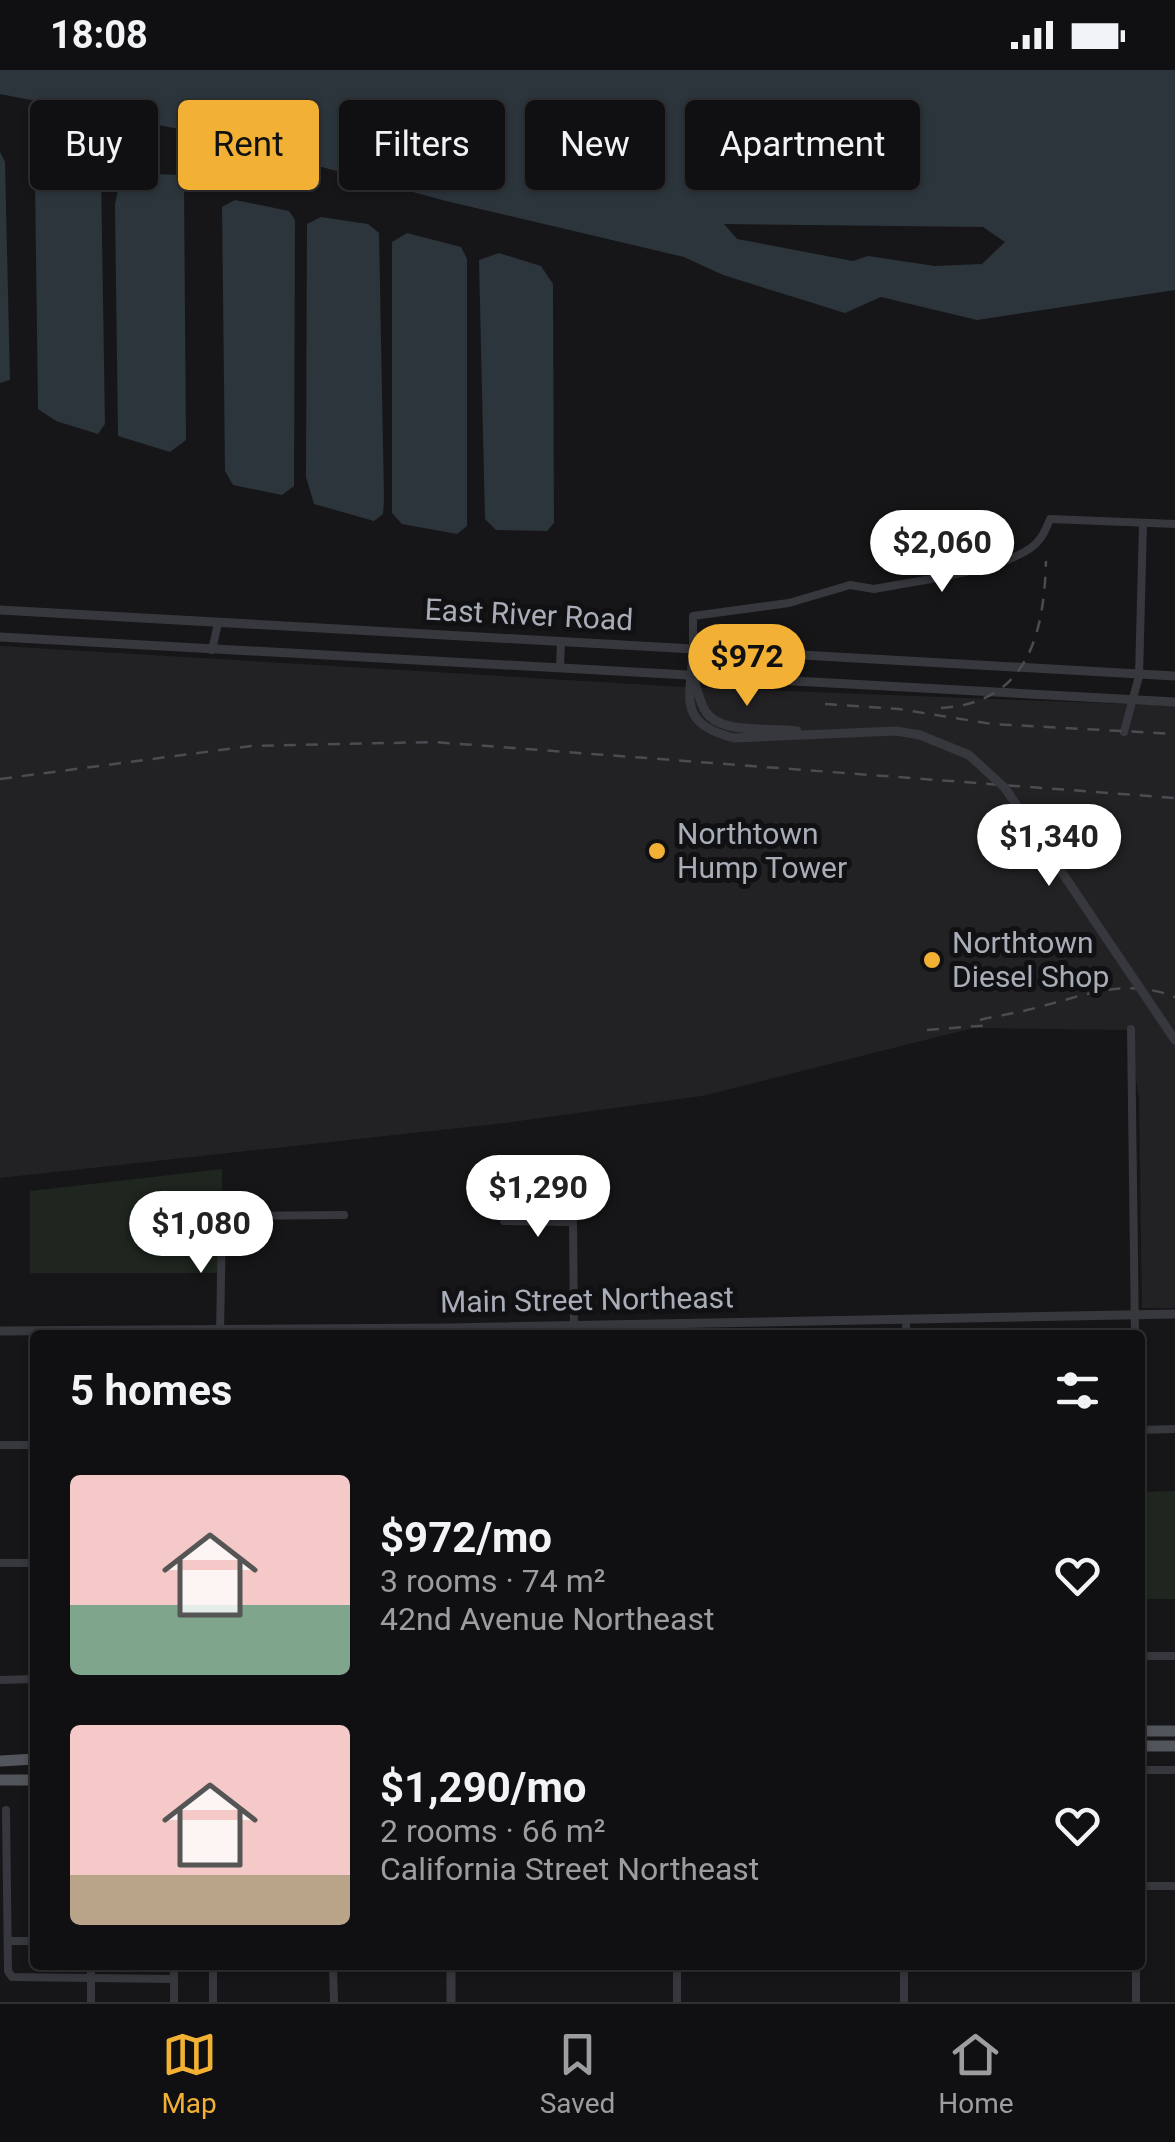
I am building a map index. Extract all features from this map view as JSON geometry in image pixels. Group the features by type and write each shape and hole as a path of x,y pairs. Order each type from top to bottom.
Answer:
{"main road":[{"path":"1145,1731 1175,1731"},
{"path":"1145,1746 1175,1746"},
{"path":"0,1760 30,1760"},
{"path":"0,1780 30,1780"}],"street":[{"path":"1175,524 1050,519 1030,550 1003,562 874,589 850,585 789,603 694,616 692,674 687,688 692,712 714,733 753,738 896,731 920,735 968,755 1005,788 1175,1040"},
{"path":"1124,732 1139,676 1144,524"},
{"name":"East River Road","path":"0,610 1175,676"},
{"path":"212,650 218,623"},
{"name":"East River Road","path":"0,637 1175,702"},
{"path":"560,668 561,642"},
{"path":"1131,1028 1135,1330"},
{"path":"220,1330 222,1220 230,1216 344,1215"},
{"path":"504,1221 573,1222 574,1326"},
{"name":"Main Street Northeast","path":"491,1330 574,1326 681,1329 906,1319 1175,1314"},
{"path":"906,1319 906,1330"},
{"name":"Main Street Northeast","path":"0,1330 30,1330"},
{"path":"1145,1430 1175,1430"},
{"path":"0,1445 30,1445"},
{"path":"0,1563 30,1563"},
{"path":"1145,1656 1175,1656"},
{"path":"0,1680 30,1679"},
{"path":"1145,1770 1175,1770"},
{"path":"6,1810 8,1971 12,1978 174,1979"},
{"path":"1145,1886 1175,1886"},
{"path":"10,1941 30,1941"},
{"path":"91,1970 91,2002"},
{"path":"174,1970 174,2002"},
{"path":"213,1970 213,2002"},
{"path":"334,1970 334,2002"},
{"path":"451,1970 451,2002"},
{"path":"677,1970 677,2002"},
{"path":"904,1970 904,2002"},
{"path":"1136,1970 1136,2002"}],"shaded area":[{"path":"0,70 1175,70 1175,290 977,320 881,297 845,313 723,275 684,257 406,190 505,190 505,100 339,100 339,172 319,166 319,100 178,100 178,129 158,125 158,100 31,100 0,94","holes":["724,224 983,227 1005,242 982,264 935,266 868,256 853,261 737,239"]},
{"path":"0,152 5,162 10,380 0,383"},
{"path":"158,174 178,175 178,190 184,190 186,440 170,452 118,436 118,190 158,190"},
{"path":"35,190 101,190 105,424 98,434 56,421 38,409"},
{"path":"235,200 289,211 295,220 294,486 282,495 233,485 225,471 222,207"},
{"path":"321,217 368,224 379,233 384,499 383,514 374,521 314,504 306,477 307,224"},
{"path":"407,233 461,247 467,259 467,526 457,534 402,524 392,513 392,242"},
{"path":"499,253 541,266 553,284 554,523 547,531 496,530 485,519 479,260"},
{"path":"0,646 684,687 1175,706 1175,1308 1142,1308 1139,1098 1128,1030 973,1028 702,1096 505,1123 0,1178"},
{"path":"222,1169 222,1273 30,1273 30,1191"},
{"path":"1175,1491 1175,1599 1145,1599 1145,1492"}],"railway":[{"path":"941,708 970,703 994,693 1012,679 1035,638 1046,561"},
{"path":"825,704 899,709 992,724 1175,734"},
{"path":"0,779 251,746 434,742 1175,798"},
{"path":"980,1020 1101,991 1137,988 1175,997"},
{"path":"927,1030 991,1025"}],"place":[{"name":"Northtown Hump Tower","path":"657,851"},
{"name":"Northtown Diesel Shop","path":"932,960"}]}
